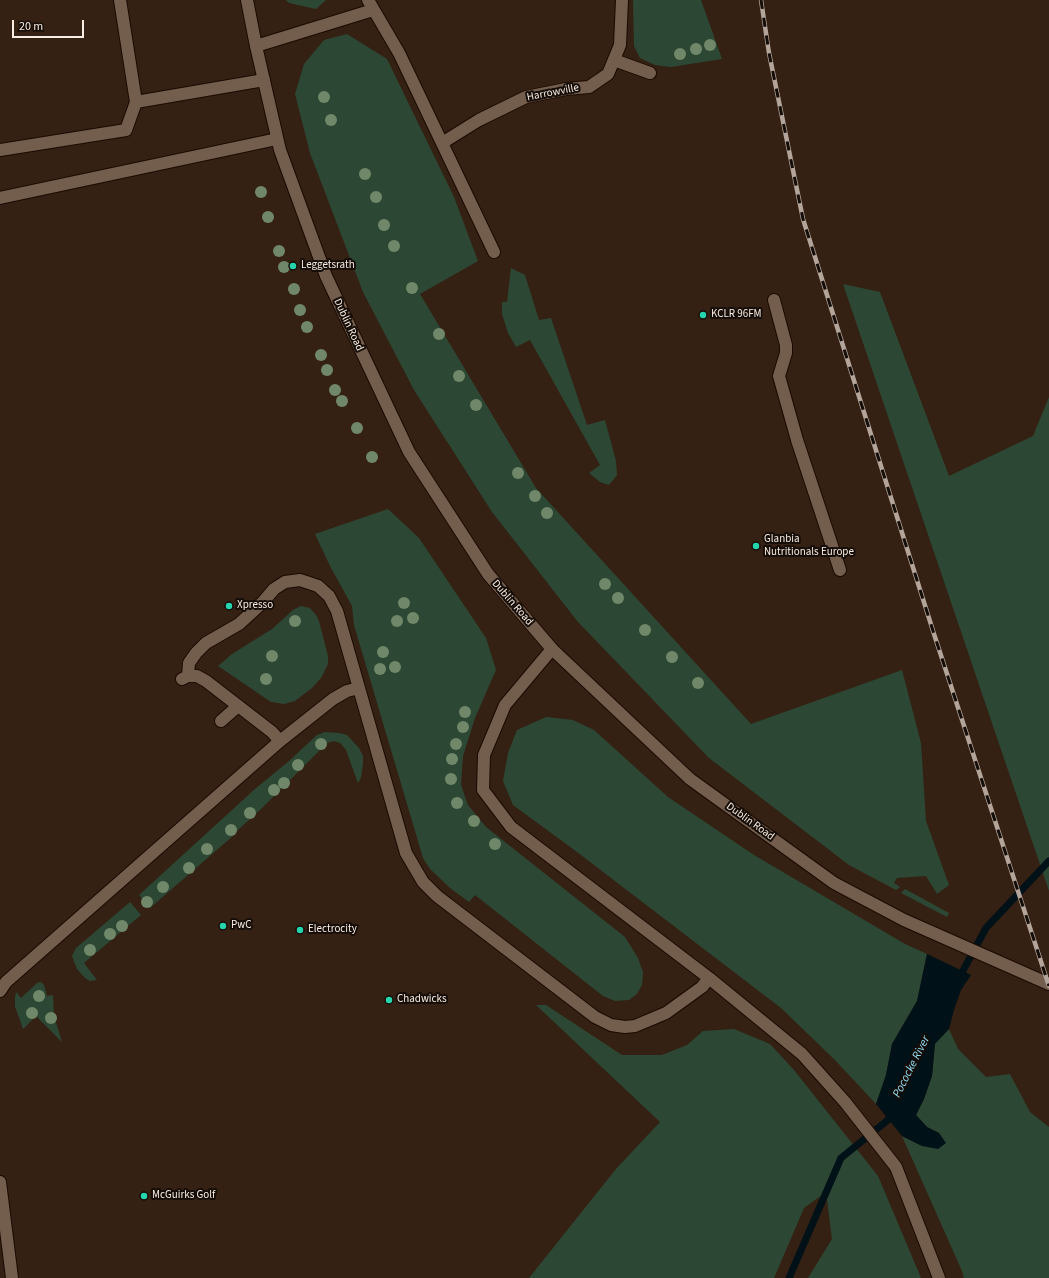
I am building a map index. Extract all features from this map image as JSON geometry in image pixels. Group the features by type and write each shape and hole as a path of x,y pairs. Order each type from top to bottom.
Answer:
{"main road":[{"path":"0,150 126,130 136,102 120,0"},
{"name":"Dublin Road","path":"246,0 280,150 326,276 409,452 488,574 552,649 690,779 834,883 904,920 1049,984"},
{"name":"Harrowville","path":"442,143 479,120 526,98 566,89 589,87 608,74 620,45 622,0"},
{"path":"256,46 371,5 399,53 494,252"},
{"path":"614,60 650,73"},
{"path":"136,102 264,80"},
{"path":"0,198 277,139"},
{"path":"774,300 786,345 786,353 779,376 797,440 840,570"},
{"path":"280,741 272,732 197,676 185,677 189,663 206,643 239,624 263,602 274,589 285,582 300,580 318,586 329,596 337,610 406,853 423,882 437,896 595,1017 611,1025 625,1027 635,1026 666,1013 702,988 709,978"},
{"path":"552,649 505,705 484,755 483,790 511,827 709,978 802,1054 845,1102 896,1167 939,1278"},
{"path":"0,990 6,982 280,741 333,699 347,691 359,688"},
{"path":"221,721 238,706"},
{"path":"0,1182 12,1278"}],"green space":[{"path":"286,0 326,0 316,9 289,3"},
{"path":"633,0 701,0 722,59 671,67 655,65 640,58 634,46"},
{"path":"347,34 387,59 454,197 478,261 420,294 536,488 751,724 902,670 921,743 926,821 949,885 937,894 926,876 897,878 894,883 900,887 896,890 849,865 709,758 578,622 492,512 414,390 363,292 310,153 295,94 304,64 324,40"},
{"path":"511,268 525,275 539,320 551,318 587,425 605,420 616,461 617,475 609,485 600,482 589,473 600,465 530,340 516,347 508,333 502,314 502,302 507,302"},
{"path":"843,284 880,292 949,476 1033,436 1049,397 1049,891"},
{"path":"388,509 419,538 486,638 496,670 475,718 463,756 461,785 468,805 486,827 625,937 638,958 643,972 642,985 637,994 629,1000 615,1001 603,996 475,895 469,902 450,888 430,869 423,858 354,625 352,606 330,566 315,534"},
{"path":"301,606 310,608 319,621 328,656 328,664 321,678 312,688 295,701 284,704 271,702 218,666 232,654 272,629 293,610"},
{"path":"546,717 573,720 594,730 668,797 754,855 905,944 927,954 917,1001 892,1044 886,1075 876,1104 835,1060 781,1008 513,805 503,781 508,753 517,730"},
{"path":"325,732 347,735 359,748 363,756 363,764 361,778 358,783 346,750 340,743 334,741 327,743 234,835 150,908 139,895 255,789 289,761 317,735"},
{"path":"905,889 949,913 947,917 901,893"},
{"path":"130,902 141,915 84,963 97,980 90,981 77,969 72,956 76,948"},
{"path":"40,982 44,985 47,996 53,995 54,1016 62,1042 36,1016 23,1029 15,1007 16,992 21,998"},
{"path":"536,1005 546,1005 622,1055 662,1055 687,1045 703,1031 734,1029 770,1044 794,1070 878,1176 921,1278 808,1278 832,1239 826,1192 804,1208 774,1278 529,1278 616,1169 660,1122"},
{"path":"949,1029 958,1049 986,1077 1010,1074 1030,1112 1049,1127 1049,1278 964,1278 902,1136 922,1146 939,1133 927,1127 916,1115 924,1099 932,1076 935,1043"}],"water":[{"path":"927,954 971,975 961,990 949,1029 935,1044 932,1076 924,1099 916,1115 927,1127 939,1133 946,1143 938,1149 922,1146 902,1136 876,1104 886,1075 892,1044 917,1001"}],"waterway":[{"name":"Pococke River","path":"959,978 986,928 1049,861"},
{"name":"Pococke River","path":"789,1278 841,1158 888,1120 891,1110"}],"railway":[{"path":"761,0 769,53 803,219 934,634 1049,986"}],"place":[{"name":"Leggetsrath","path":"293,266"},
{"name":"KCLR 96FM","path":"703,315"},
{"name":"Glanbia Nutritionals Europe","path":"756,546"},
{"name":"Xpresso","path":"229,606"},
{"name":"PwC","path":"223,926"},
{"name":"Electrocity","path":"300,930"},
{"name":"Chadwicks","path":"389,1000"},
{"name":"McGuirks Golf","path":"144,1196"}]}
